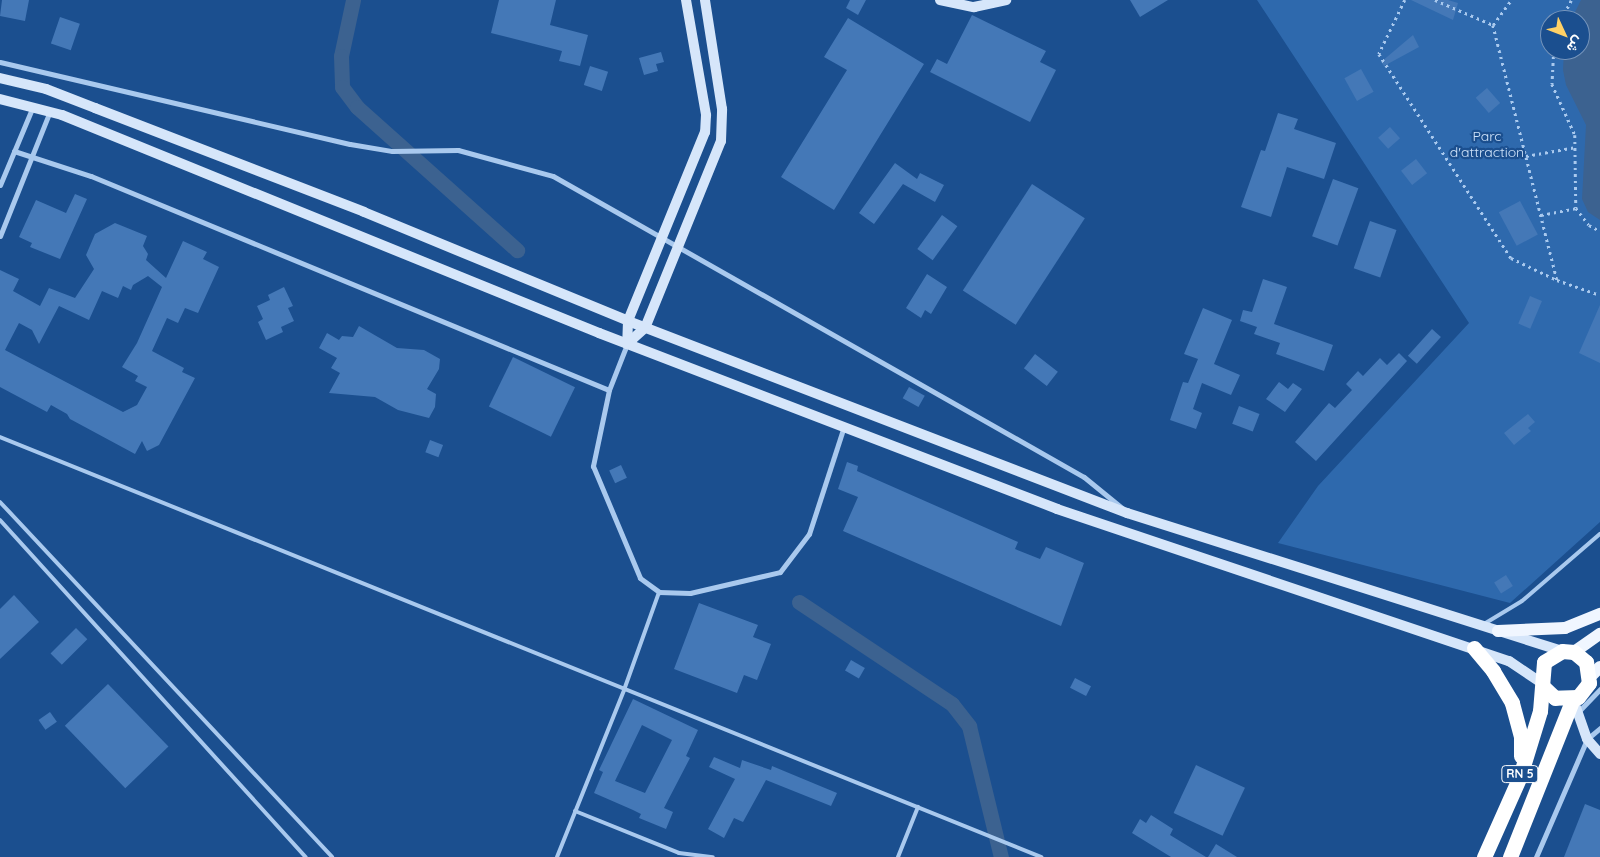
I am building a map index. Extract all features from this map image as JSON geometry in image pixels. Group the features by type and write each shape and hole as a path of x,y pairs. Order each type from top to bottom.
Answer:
{"highway":[{"path":"1474,648 1493,671 1512,703 1521,736 1520,776"},
{"path":"1568,651 1586,662 1597,678 1583,693 1575,706 1555,698 1542,685 1544,662 1568,651"},
{"name":"RN 5","path":"1484,857 1520,776 1540,711 1542,685"},
{"name":"RN 5","path":"1510,857 1575,706"}],"main road":[{"path":"627,344 628,322 702,141 706,124 686,0"},
{"path":"627,344 645,328 723,130 705,0"},
{"path":"940,0 974,7 1006,0"},
{"path":"0,78 46,89 105,111 364,212 628,322 1127,513 1481,626 1568,651 1600,634"},
{"path":"0,99 50,111 627,344 1106,527 1474,648 1522,667 1542,685"},
{"path":"1498,631 1566,628 1600,614"},
{"path":"1575,706 1587,739 1600,754"}],"street":[{"path":"0,62 379,149 444,148 472,152 553,176 1084,477 1127,513"},
{"path":"0,185 33,106"},
{"path":"0,236 50,111"},
{"path":"14,151 91,176 609,390"},
{"path":"627,344 609,390 593,466 640,578 659,592 690,593 780,572 808,534 844,426"},
{"path":"1536,857 1587,739 1600,728"}],"lane":[{"path":"0,437 1041,857"},
{"path":"0,502 332,857"},
{"path":"0,520 306,857"},
{"path":"1481,626 1522,601 1600,534"},
{"path":"557,857 624,690 659,592"},
{"path":"898,857 918,807"},
{"path":"575,811 679,853 713,857"}],"path":[{"path":"1405,0 1379,54 1510,258 1557,280 1600,295"},
{"path":"1435,0 1493,25"},
{"path":"1511,0 1493,25 1557,280"},
{"path":"1553,60 1552,84 1572,123 1576,147 1576,208 1588,225 1600,230"},
{"path":"1526,156 1576,147"},
{"path":"1540,215 1576,208"}],"green space":[{"name":"Parc d'attraction","path":"1257,0 1600,0 1600,522 1510,603 1278,543 1318,486 1469,323"}],"shaded area":[{"path":"1581,0 1600,0 1600,220 1588,212 1582,199 1586,125 1566,85 1563,70 1564,60 1590,60 1590,10 1576,10"}],"building":[{"path":"2,0 29,0 25,21 0,16"},
{"path":"499,0 556,0 550,25 588,35 580,66 559,61 562,51 491,33"},
{"path":"850,0 866,0 858,15 846,8"},
{"path":"1130,0 1168,0 1140,17"},
{"path":"1411,0 1448,0 1458,3 1453,20"},
{"path":"972,15 1046,51 1040,62 1056,70 1030,122 930,72 937,59 947,64"},
{"path":"60,17 80,24 71,50 51,43"},
{"path":"848,18 924,64 834,210 781,177 847,70 824,57"},
{"path":"1413,35 1419,47 1384,66 1381,62"},
{"path":"661,52 664,62 656,64 658,71 644,75 639,58"},
{"path":"590,66 608,72 602,91 584,85"},
{"path":"1361,69 1374,92 1357,101 1344,78"},
{"path":"1487,88 1500,103 1489,113 1476,98"},
{"path":"1278,113 1298,119 1294,129 1336,143 1324,179 1287,167 1271,217 1241,207 1261,150 1265,151"},
{"path":"1390,127 1400,138 1388,149 1378,138"},
{"path":"1416,159 1427,173 1412,185 1401,171"},
{"path":"895,163 917,179 920,173 944,185 935,202 903,184 874,224 859,213"},
{"path":"1333,179 1358,188 1338,246 1312,236"},
{"path":"1032,184 1085,218 1016,325 963,291"},
{"path":"75,194 87,199 60,259 30,247 32,243 19,237 36,200 66,213"},
{"path":"1520,201 1538,235 1517,246 1499,212"},
{"path":"942,215 957,226 933,260 917,249"},
{"path":"1370,221 1396,230 1380,277 1354,268"},
{"path":"115,223 147,236 143,246 148,254 146,260 166,278 183,241 207,252 203,259 219,267 198,313 185,308 178,323 167,318 152,351 184,368 182,372 195,378 159,445 147,451 142,441 135,454 70,419 67,414 51,405 47,412 0,387 0,270 19,279 13,291 40,306 49,288 75,298 94,269 86,255 95,234","holes":["148,276 162,287 137,343 122,367 138,376 135,381 147,387 137,405 123,412 5,350 19,323 32,330 39,344 59,306 89,320 102,291 118,298 123,286 131,290 133,285"]},
{"path":"927,274 947,287 931,314 925,310 921,318 906,308"},
{"path":"1263,279 1287,287 1274,324 1333,345 1324,371 1276,354 1280,343 1254,334 1257,327 1240,321 1243,310 1252,312"},
{"path":"284,287 293,306 288,308 294,321 281,327 283,332 266,340 258,322 263,319 257,306 270,300 268,295"},
{"path":"1530,296 1542,301 1530,329 1518,324"},
{"path":"1600,305 1600,363 1579,353"},
{"path":"1203,308 1232,320 1214,364 1240,375 1231,395 1202,383 1193,409 1202,413 1196,429 1170,420 1183,382 1188,383 1198,359 1184,354"},
{"path":"359,326 397,348 424,350 440,359 439,369 427,389 436,394 435,407 429,418 398,410 375,397 329,393 340,373 331,368 337,358 319,348 327,333 339,340 342,336 353,337"},
{"path":"1432,329 1441,337 1417,364 1408,356"},
{"path":"1399,353 1407,361 1316,461 1295,442 1329,403 1335,408 1352,390 1346,384 1358,371 1363,376 1380,358 1387,365"},
{"path":"1035,354 1058,372 1047,386 1024,368"},
{"path":"513,357 575,387 551,437 489,406"},
{"path":"1279,382 1288,389 1293,383 1302,389 1285,412 1266,399"},
{"path":"909,387 925,396 918,407 903,398"},
{"path":"1239,406 1260,414 1253,432 1232,424"},
{"path":"1528,414 1535,422 1528,428 1531,431 1514,445 1504,433"},
{"path":"430,440 443,445 438,457 425,452"},
{"path":"847,462 858,466 857,471 1018,542 1015,549 1040,559 1046,547 1084,563 1061,626 843,531 858,497 838,489"},
{"path":"621,465 627,478 615,483 609,470"},
{"path":"1506,575 1513,586 1501,593 1494,582"},
{"path":"14,595 39,622 0,659 0,609"},
{"path":"699,603 758,625 753,637 771,644 757,680 744,675 737,693 674,669"},
{"path":"76,628 87,639 62,665 51,653"},
{"path":"851,660 865,668 859,678 845,670"},
{"path":"1075,678 1091,686 1086,696 1070,688"},
{"path":"108,684 168,747 125,788 65,726"},
{"path":"633,699 698,730 686,756 690,758 664,808 673,812 666,829 639,818 641,814 633,810 594,793 603,772 599,770","holes":["642,725 672,740 645,793 615,781"]},
{"path":"50,712 57,722 45,730 39,720"},
{"path":"714,757 740,768 742,760 771,770 772,766 837,793 831,806 766,780 743,822 734,818 724,838 708,829 735,779 709,767"},
{"path":"1196,765 1245,788 1223,836 1174,813"},
{"path":"1585,804 1600,810 1600,857 1564,857"},
{"path":"1151,815 1173,829 1170,835 1206,857 1171,857 1132,833 1140,819 1146,823"},
{"path":"1216,844 1237,857 1208,857"}],"waterway":[{"path":"353,0 341,56 342,87 357,107 517,250"},
{"path":"799,602 952,704 969,726 1001,857"}]}
